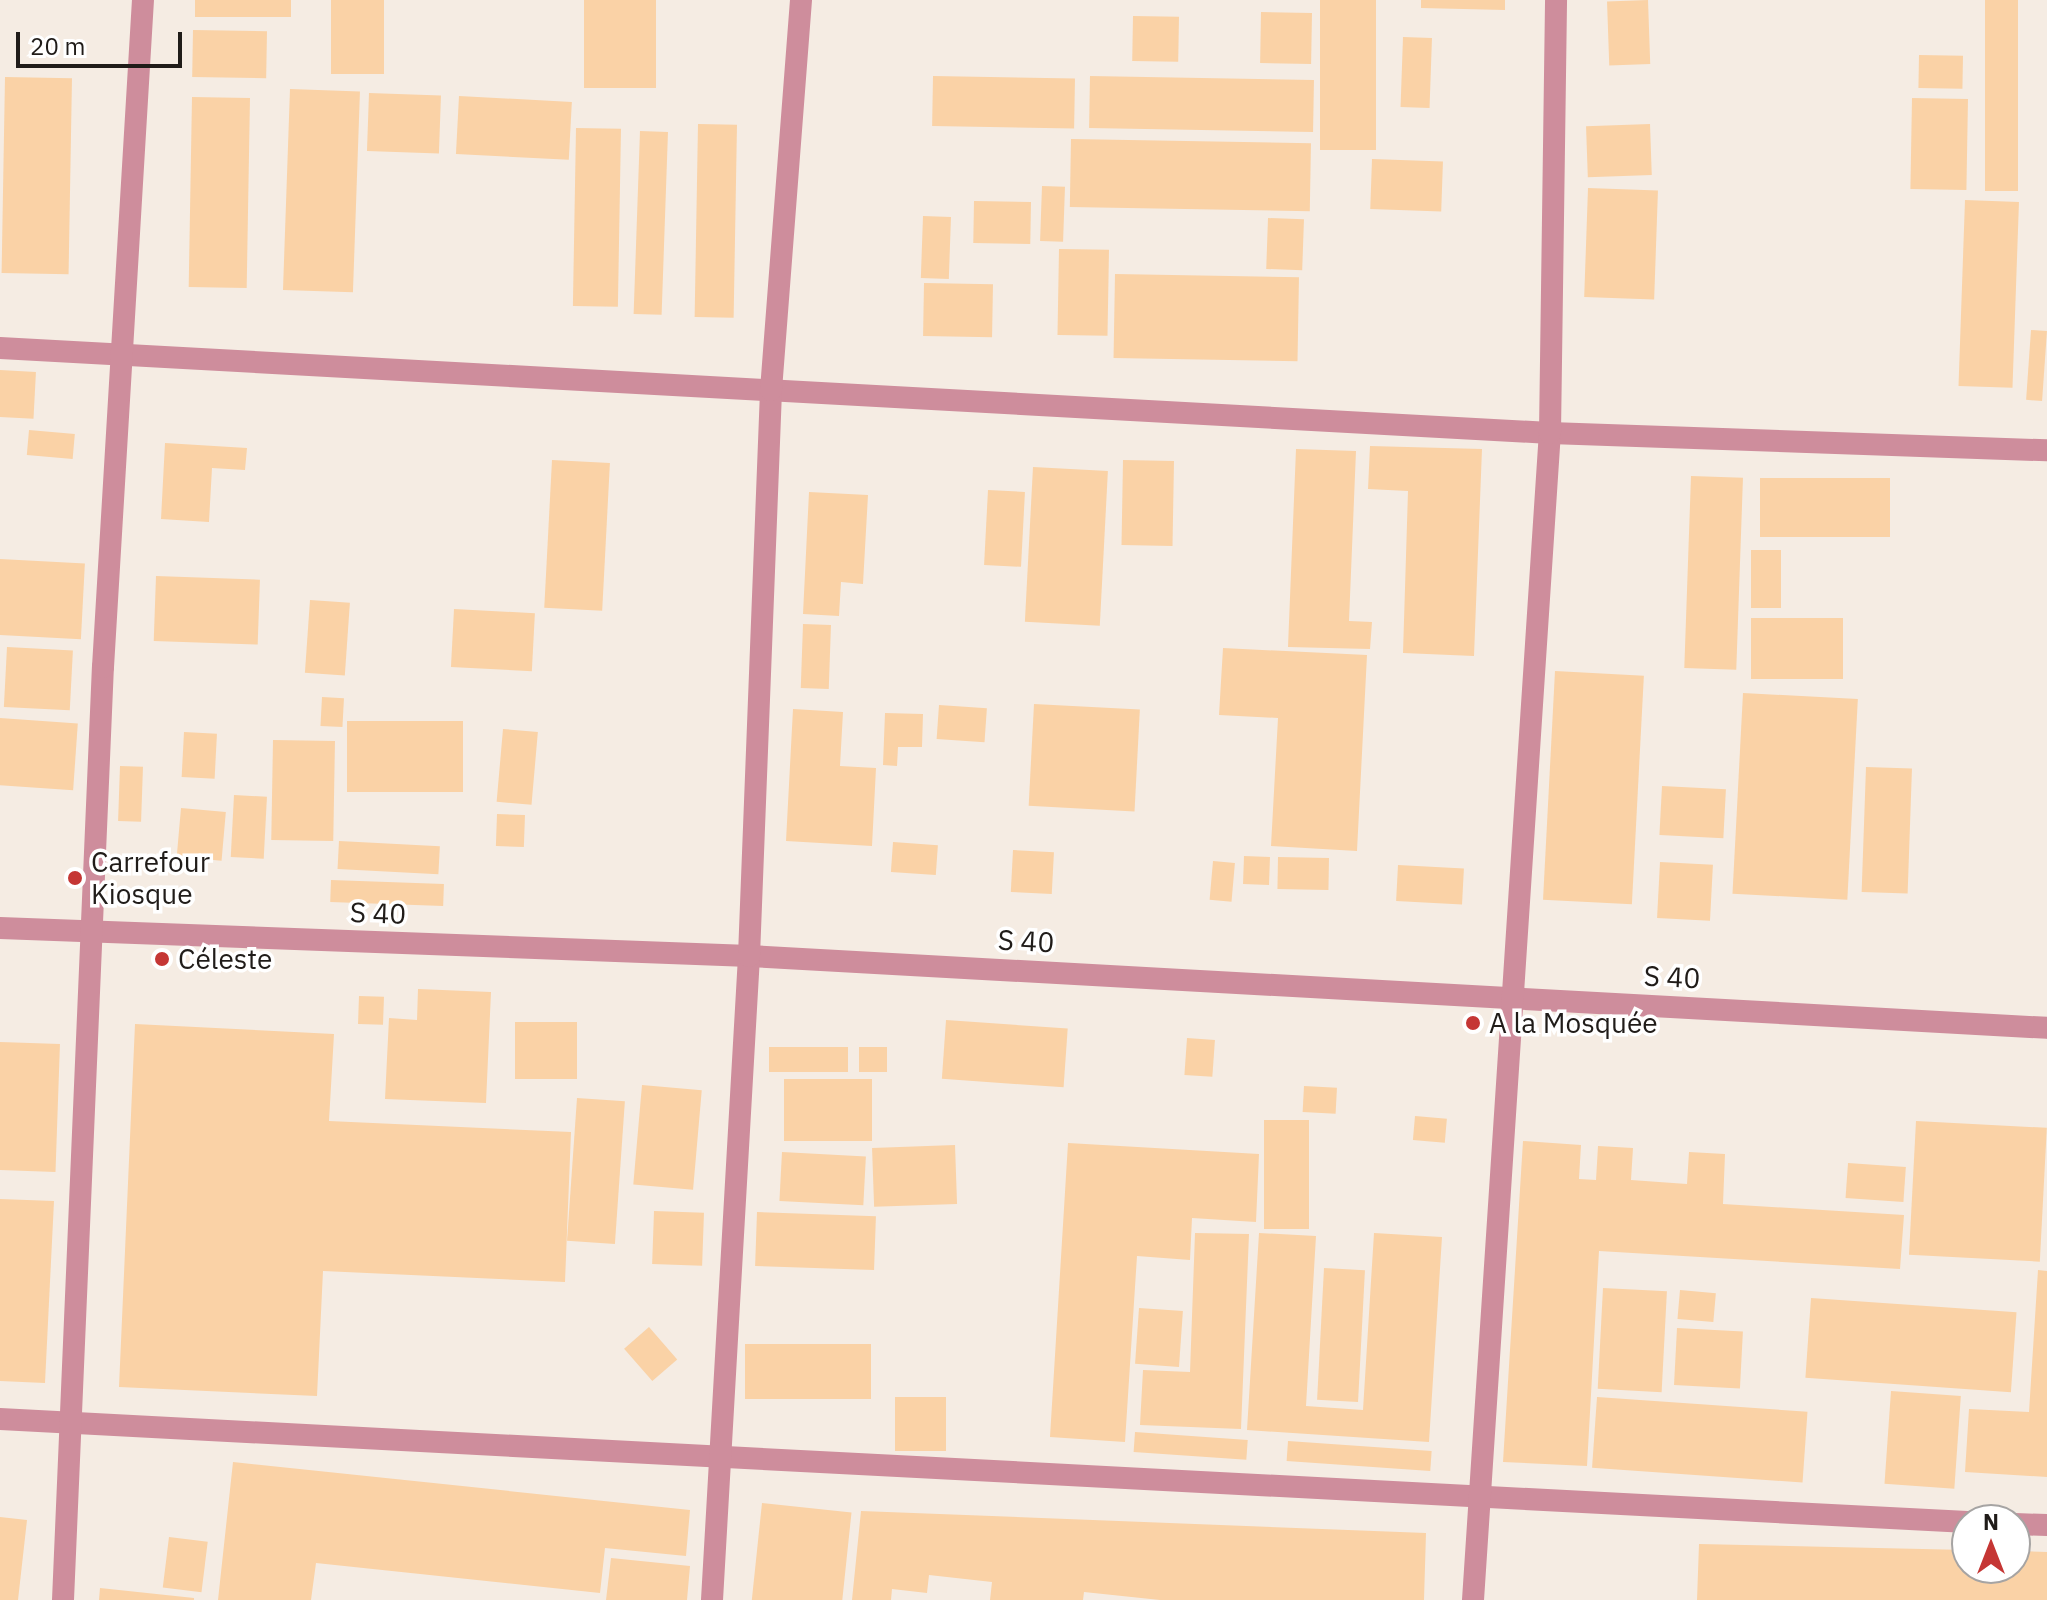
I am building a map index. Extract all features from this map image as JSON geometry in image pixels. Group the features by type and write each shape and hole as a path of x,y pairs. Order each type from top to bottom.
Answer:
{"street":[{"path":"63,1600 120,356 143,0"},
{"path":"712,1600 749,956 771,390 801,0"},
{"path":"1473,1600 1550,433 1556,0"},
{"path":"0,348 1550,433 2047,450"},
{"name":"S 40","path":"0,928 749,956 2047,1028"},
{"path":"0,1419 1482,1500 1951,1521"}],"building":[{"path":"195,0 291,0 291,17 195,17"},
{"path":"331,0 384,0 384,74 331,74"},
{"path":"584,0 656,0 656,88 584,88"},
{"path":"1320,0 1376,0 1376,150 1320,150"},
{"path":"1421,0 1505,0 1505,10 1421,8"},
{"path":"1648,0 1650,64 1609,65 1607,1"},
{"path":"1985,0 2018,0 2018,191 1985,191"},
{"path":"1261,12 1312,13 1311,64 1260,63"},
{"path":"1133,16 1179,17 1178,62 1132,61"},
{"path":"193,30 267,31 266,78 192,77"},
{"path":"1403,37 1432,38 1430,108 1401,107"},
{"path":"1919,55 1963,56 1962,89 1918,88"},
{"path":"933,76 1075,78 1074,128 932,126"},
{"path":"1090,76 1314,80 1313,132 1089,128"},
{"path":"5,77 72,78 69,274 2,273"},
{"path":"290,89 360,91 353,292 283,290"},
{"path":"369,93 441,96 439,153 367,151"},
{"path":"459,96 572,102 569,160 456,154"},
{"path":"192,97 250,98 247,288 189,287"},
{"path":"1912,98 1968,99 1966,190 1910,189"},
{"path":"698,124 737,125 734,318 695,317"},
{"path":"1650,124 1652,175 1588,177 1586,126"},
{"path":"576,128 621,129 618,307 573,306"},
{"path":"640,131 668,132 662,315 634,314"},
{"path":"1071,139 1311,143 1310,211 1070,207"},
{"path":"1372,159 1443,161 1441,211 1370,209"},
{"path":"1042,186 1065,187 1063,242 1040,241"},
{"path":"1588,188 1658,190 1654,299 1584,297"},
{"path":"1965,200 2019,202 2012,388 1959,386"},
{"path":"974,201 1031,202 1030,244 973,243"},
{"path":"923,216 951,217 949,279 921,278"},
{"path":"1268,218 1304,219 1302,270 1266,269"},
{"path":"1059,249 1109,250 1107,336 1057,335"},
{"path":"1115,274 1299,277 1298,361 1114,358"},
{"path":"924,283 993,284 992,337 923,336"},
{"path":"2031,330 2047,331 2042,401 2026,400"},
{"path":"0,370 36,372 33,419 0,417"},
{"path":"29,430 75,434 73,459 27,455"},
{"path":"165,443 247,448 245,470 212,468 209,522 161,519"},
{"path":"1370,446 1482,449 1474,656 1403,653 1408,491 1368,489"},
{"path":"1296,449 1356,451 1349,621 1372,622 1370,649 1288,647"},
{"path":"552,460 610,463 602,611 544,608"},
{"path":"1123,460 1174,461 1173,546 1122,545"},
{"path":"1033,467 1108,471 1100,626 1025,622"},
{"path":"1691,476 1743,478 1736,670 1684,668"},
{"path":"1760,478 1890,478 1890,537 1760,537"},
{"path":"988,490 1025,492 1021,567 984,565"},
{"path":"809,492 868,495 863,584 841,582 839,616 803,614"},
{"path":"1751,550 1781,550 1781,608 1751,608"},
{"path":"0,559 85,563 81,639 0,635"},
{"path":"156,576 260,580 258,645 154,641"},
{"path":"310,600 350,603 345,676 305,673"},
{"path":"454,609 535,613 532,671 451,667"},
{"path":"1751,618 1843,618 1843,679 1751,679"},
{"path":"803,624 831,625 829,689 801,688"},
{"path":"7,647 73,650 70,710 4,707"},
{"path":"1223,648 1367,655 1357,851 1271,846 1278,718 1219,715"},
{"path":"1555,671 1644,676 1632,904 1543,900"},
{"path":"1743,693 1858,699 1847,900 1732,894"},
{"path":"322,697 344,698 342,727 320,726"},
{"path":"1034,704 1140,710 1135,811 1029,806"},
{"path":"939,705 987,708 985,742 937,739"},
{"path":"793,709 843,712 840,766 876,768 872,846 786,841"},
{"path":"885,713 923,714 922,747 898,747 897,766 883,765"},
{"path":"0,718 78,723 73,790 0,785"},
{"path":"347,721 463,721 463,792 347,792"},
{"path":"503,729 538,732 532,805 497,802"},
{"path":"184,732 217,734 215,779 182,777"},
{"path":"273,740 335,741 333,841 271,840"},
{"path":"120,766 143,767 141,822 118,821"},
{"path":"1866,767 1912,769 1908,894 1862,892"},
{"path":"1662,786 1726,789 1723,838 1659,835"},
{"path":"234,795 267,797 264,859 231,857"},
{"path":"181,808 226,812 222,861 177,857"},
{"path":"497,814 525,815 524,847 496,846"},
{"path":"339,841 440,846 438,874 338,869"},
{"path":"893,842 938,845 936,875 891,872"},
{"path":"1013,850 1054,852 1052,894 1011,892"},
{"path":"1244,856 1270,857 1269,885 1243,884"},
{"path":"1278,857 1329,858 1328,890 1277,889"},
{"path":"1213,861 1235,863 1232,902 1210,900"},
{"path":"1660,862 1713,865 1710,921 1657,918"},
{"path":"1398,865 1464,868 1462,904 1396,901"},
{"path":"331,880 444,884 443,906 330,902"},
{"path":"418,989 491,992 486,1103 385,1099 389,1018 417,1020"},
{"path":"359,996 384,997 383,1025 358,1024"},
{"path":"946,1020 1068,1029 1064,1087 942,1079"},
{"path":"515,1022 577,1022 577,1079 515,1079"},
{"path":"135,1024 334,1034 329,1121 571,1132 565,1282 323,1271 317,1396 119,1387"},
{"path":"1187,1038 1215,1040 1212,1077 1184,1075"},
{"path":"0,1042 60,1044 55,1172 0,1170"},
{"path":"769,1047 848,1047 848,1072 769,1072"},
{"path":"859,1047 887,1047 887,1072 859,1072"},
{"path":"784,1079 872,1079 872,1141 784,1141"},
{"path":"642,1085 702,1090 693,1190 633,1185"},
{"path":"1304,1086 1337,1088 1336,1114 1303,1112"},
{"path":"577,1098 625,1101 615,1244 567,1241"},
{"path":"1415,1116 1447,1119 1445,1143 1413,1140"},
{"path":"1264,1120 1309,1120 1309,1229 1264,1229"},
{"path":"1916,1121 2047,1128 2040,1262 1909,1255"},
{"path":"1523,1141 1581,1145 1579,1179 1596,1180 1598,1146 1633,1148 1631,1180 1687,1184 1689,1152 1725,1154 1723,1204 1904,1215 1900,1269 1599,1251 1587,1466 1503,1462"},
{"path":"1068,1143 1259,1154 1256,1222 1192,1218 1190,1260 1137,1256 1125,1442 1050,1437"},
{"path":"955,1145 957,1204 874,1207 872,1148"},
{"path":"782,1152 866,1156 863,1205 779,1201"},
{"path":"1848,1163 1906,1167 1903,1202 1846,1198"},
{"path":"0,1199 54,1201 45,1383 0,1381"},
{"path":"654,1211 704,1213 702,1266 652,1264"},
{"path":"757,1212 876,1216 874,1270 755,1266"},
{"path":"1195,1233 1249,1234 1241,1429 1140,1425 1143,1370 1190,1372"},
{"path":"1259,1233 1316,1236 1306,1406 1363,1410 1374,1233 1442,1237 1429,1442 1247,1430"},
{"path":"1324,1268 1365,1270 1358,1402 1317,1400"},
{"path":"2038,1270 2047,1271 2047,1477 1965,1472 1969,1409 2029,1412"},
{"path":"1603,1288 1667,1291 1662,1392 1598,1389"},
{"path":"1680,1290 1716,1293 1713,1322 1677,1319"},
{"path":"1811,1298 2016,1312 2011,1392 1805,1378"},
{"path":"1139,1308 1183,1311 1179,1367 1135,1364"},
{"path":"649,1327 677,1359 652,1381 624,1349"},
{"path":"1677,1328 1743,1331 1740,1388 1674,1385"},
{"path":"745,1344 871,1344 871,1399 745,1399"},
{"path":"1891,1391 1961,1396 1954,1489 1885,1484"},
{"path":"895,1397 946,1397 946,1451 895,1451"},
{"path":"1597,1397 1807,1412 1803,1483 1592,1468"},
{"path":"1135,1432 1248,1440 1246,1460 1134,1452"},
{"path":"1288,1441 1432,1451 1430,1471 1287,1461"},
{"path":"233,1462 690,1510 686,1556 605,1548 600,1593 316,1563 311,1600 218,1600"},
{"path":"762,1503 852,1512 842,1600 752,1600"},
{"path":"861,1511 1426,1533 1424,1600 1160,1600 1084,1592 1083,1600 990,1600 992,1582 929,1575 927,1593 892,1589 891,1600 852,1600"},
{"path":"0,1517 27,1520 18,1600 0,1600"},
{"path":"169,1537 208,1542 201,1592 163,1588"},
{"path":"1699,1544 1951,1550 1951,1584 2031,1584 2031,1552 2047,1552 2047,1600 1697,1600"},
{"path":"611,1558 690,1566 687,1600 606,1600"},
{"path":"100,1588 194,1598 194,1600 99,1600"}],"place":[{"name":"Carrefour Kiosque","path":"75,878"},
{"name":"Céleste","path":"162,959"},
{"name":"A la Mosquée","path":"1473,1023"}]}
